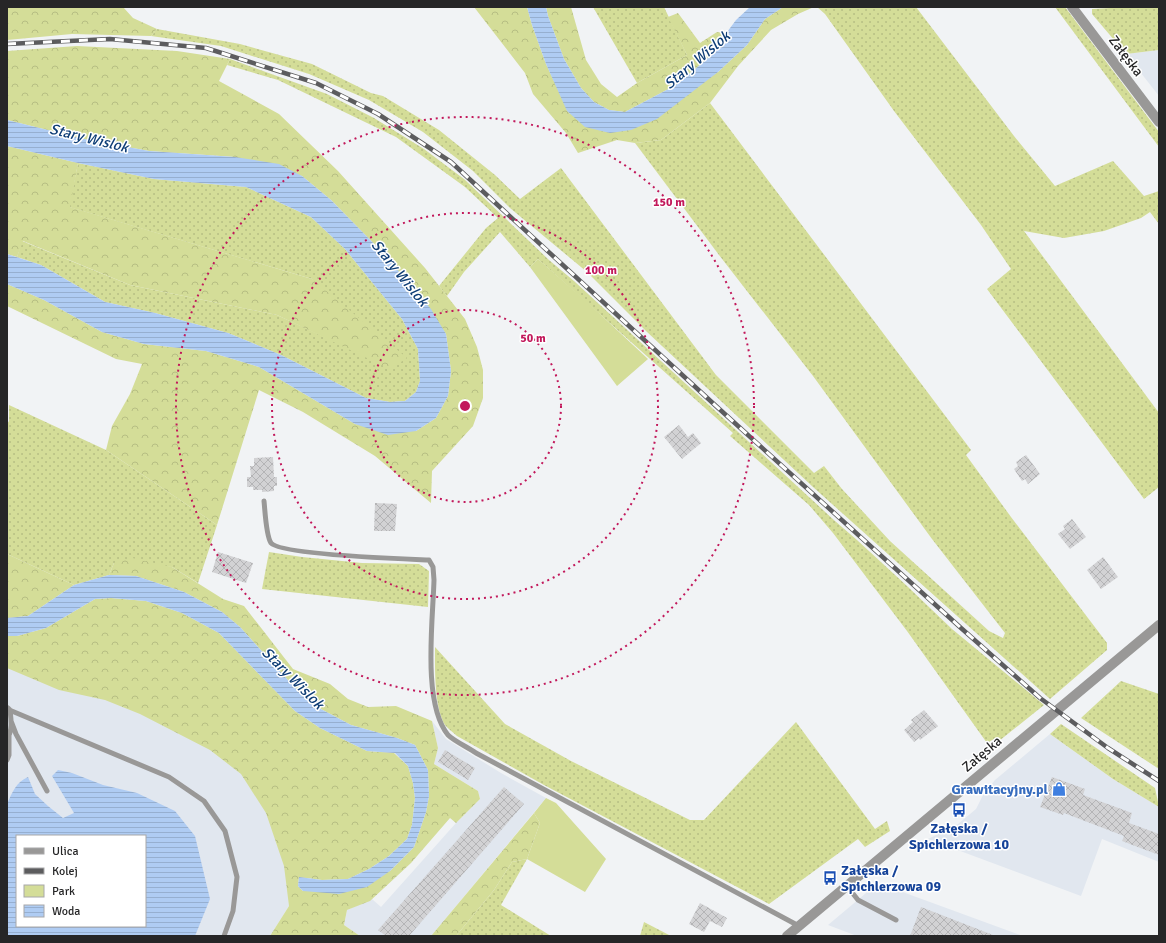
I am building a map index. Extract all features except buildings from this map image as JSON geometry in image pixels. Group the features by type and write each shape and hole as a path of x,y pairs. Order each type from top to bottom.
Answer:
{"street":[{"name":"Załęska","path":"1072,7 1159,122"},
{"name":"Załęska","path":"787,936 1159,625"}],"lane":[{"path":"264,501 266,524 272,544 286,548 318,553 429,560 433,567 434,580 431,672 432,686 439,721 449,736 476,753 799,926"},
{"path":"8,709 16,734 47,791"},
{"path":"8,709 169,777 204,801 225,832 237,877 233,911 224,936"},
{"path":"7,760 9,754 8,737 11,721"},
{"path":"847,886 858,900 896,920"}],"shaded area":[{"path":"1159,50 1159,96 1126,54"},
{"path":"7,636 282,741 289,906 270,936 7,936"},
{"path":"432,721 446,739 501,773 546,798 431,936 360,936 344,925 347,910 372,899 381,907 456,823 480,799 478,791 434,764 438,748"},
{"path":"1050,734 1113,779 1159,807 1159,862 1102,839 1081,896 928,839 958,824 976,809 983,795 995,780"},
{"path":"878,883 1023,936 857,936 828,925"}],"green space":[{"path":"7,7 123,7 133,18 157,29 151,36 72,34 7,40"},
{"path":"474,7 527,7 546,64 569,113 610,133 718,72 747,45 765,19 783,7 814,7 798,14 771,30 738,66 710,103 661,140 635,143 617,140 578,153 566,133 533,94 525,73"},
{"path":"546,7 571,7 586,60 601,84 617,97 637,83 687,55 668,17 678,13 700,43 717,32 726,33 707,59 676,85 625,112 609,110 594,102 581,88 564,59"},
{"path":"593,7 664,7 687,55 637,83"},
{"path":"817,7 916,7 1014,136 1055,186 1113,161 1144,196 1159,191 1159,224 1150,212 1141,218 1104,231 1064,238 1024,231 1159,413 1159,487 1144,499 987,289 1011,269 981,225 894,111 825,14"},
{"path":"1055,7 1065,7 1159,132 1159,147"},
{"path":"1159,7 1159,50 1126,54 1092,14 1092,9"},
{"path":"157,29 240,44 312,64 371,93 383,96 439,130 495,175 520,199 561,168 716,375 814,473 824,466 842,489 890,541 989,631 1003,638 1005,633 932,539 813,376 719,255 635,143 661,140 710,103 971,450 966,455 1107,643 1107,650 1050,699 813,487 647,332 587,272 510,208 473,171 423,132 369,100 309,74 221,46 151,36"},
{"path":"77,46 177,51 230,59 219,81 279,114 338,171 425,268 465,319 477,347 483,370 483,398 473,426 432,471 431,503 375,456 303,412 259,390 217,525 106,450 112,426 130,394 142,364 116,359 7,306 7,284 44,300 102,332 144,344 206,351 259,367 355,424 416,431 436,418 448,396 451,371 446,334 384,254 331,200 302,176 235,157 149,151 84,139 7,120 7,51"},
{"path":"230,59 327,94 374,118 424,149 464,179 549,260 574,281 857,540 952,629 1044,705 999,741 994,739 987,743 907,631 833,533 809,505 730,436 733,433 538,259 530,267 500,232 464,272 447,296 439,286 486,228 498,218 465,187 396,137 278,80 227,65"},
{"path":"7,146 78,163 70,207 312,279 407,358 390,369 277,315 130,285 23,241 17,257 7,254"},
{"path":"78,163 154,179 246,187 311,217 345,249 402,319 418,349 420,381 416,392 405,401 390,402 366,398 281,355 228,333 155,313 105,302 41,265 17,257 22,241 130,285 277,315 346,347 312,279 69,207"},
{"path":"538,259 648,359 617,386 530,267"},
{"path":"9,405 106,450 217,525 198,583 172,567 114,563 109,575 74,585 7,554 7,424 9,421"},
{"path":"269,552 362,563 419,564 429,571 428,607 262,589"},
{"path":"7,554 74,585 28,616 7,618"},
{"path":"132,558 172,567 223,599 244,606 293,669 330,684 348,699 368,707 396,706 432,721 438,748 434,764 478,791 480,799 456,823 450,818 411,863 370,901 347,910 344,925 360,936 270,936 289,906 284,866 266,813 241,774 210,750 140,714 105,700 59,690 7,668 7,636 17,636 46,628 95,599 111,598 146,601 182,613 219,633 295,711 320,728 367,751 394,753 408,766 413,783 415,798 412,825 407,839 389,856 369,869 348,879 322,880 299,877 298,886 303,891 390,871 414,847 426,812 429,796 428,770 415,745 397,738 351,725 317,707 295,688 240,627 222,612 184,592 136,576 109,575 114,563"},
{"path":"435,647 505,724 571,761 690,820 704,820 796,722 875,829 887,821 890,831 865,847 858,839 769,904 544,785 457,736 445,725 441,717 436,687"},
{"path":"1121,681 1159,694 1159,769 1081,718"},
{"path":"1061,724 1155,788 1159,807 1113,779 1050,734"},
{"path":"546,798 556,803 606,859 585,892 527,859 540,823 534,813"},
{"path":"534,813 540,823 527,859 512,862 494,890 456,936 431,936"},
{"path":"527,859 501,905 551,936 456,936 494,890 512,862"},
{"path":"644,922 671,936 640,936"}],"water":[{"path":"527,7 546,7 564,59 581,88 594,102 609,110 625,112 676,85 707,59 736,20 750,7 783,7 765,19 747,45 718,72 657,119 631,130 610,133 585,127 567,111 546,64"},
{"name":"Stary Wislok","path":"7,120 84,139 149,151 235,157 279,164 302,176 331,200 384,254 431,309 446,334 451,371 448,396 436,418 416,431 388,435 355,424 259,367 206,351 144,344 102,332 44,300 7,284 7,254 41,265 105,302 155,313 228,333 281,355 366,398 390,402 405,401 416,392 420,381 418,349 402,319 345,249 311,217 246,187 154,179 7,146"},
{"path":"109,575 136,576 184,592 222,612 240,627 295,688 317,707 351,725 397,738 415,745 428,770 429,796 426,812 414,847 390,871 367,887 339,894 303,891 298,886 299,877 322,880 348,879 369,869 389,856 407,839 412,825 415,798 413,783 408,766 395,753 367,751 320,728 295,711 219,633 182,613 146,601 111,598 95,599 46,628 17,636 7,636 7,618 28,616 74,585"},
{"path":"58,770 72,773 103,785 137,793 175,811 195,836 210,899 195,936 7,936 7,804 13,792 20,782 28,777 35,794 63,818 74,813 52,776"}],"railway":[{"path":"7,44 110,39 206,48 316,83 378,114 451,162 716,406 1040,698 1108,748 1159,781"}],"place":[{"name":"Grawitacyjny.pl","path":"1059,789"},
{"name":"Załęska / Spichlerzowa 10","path":"959,810"},
{"name":"Załęska / Spichlerzowa 09","path":"830,878"}]}
